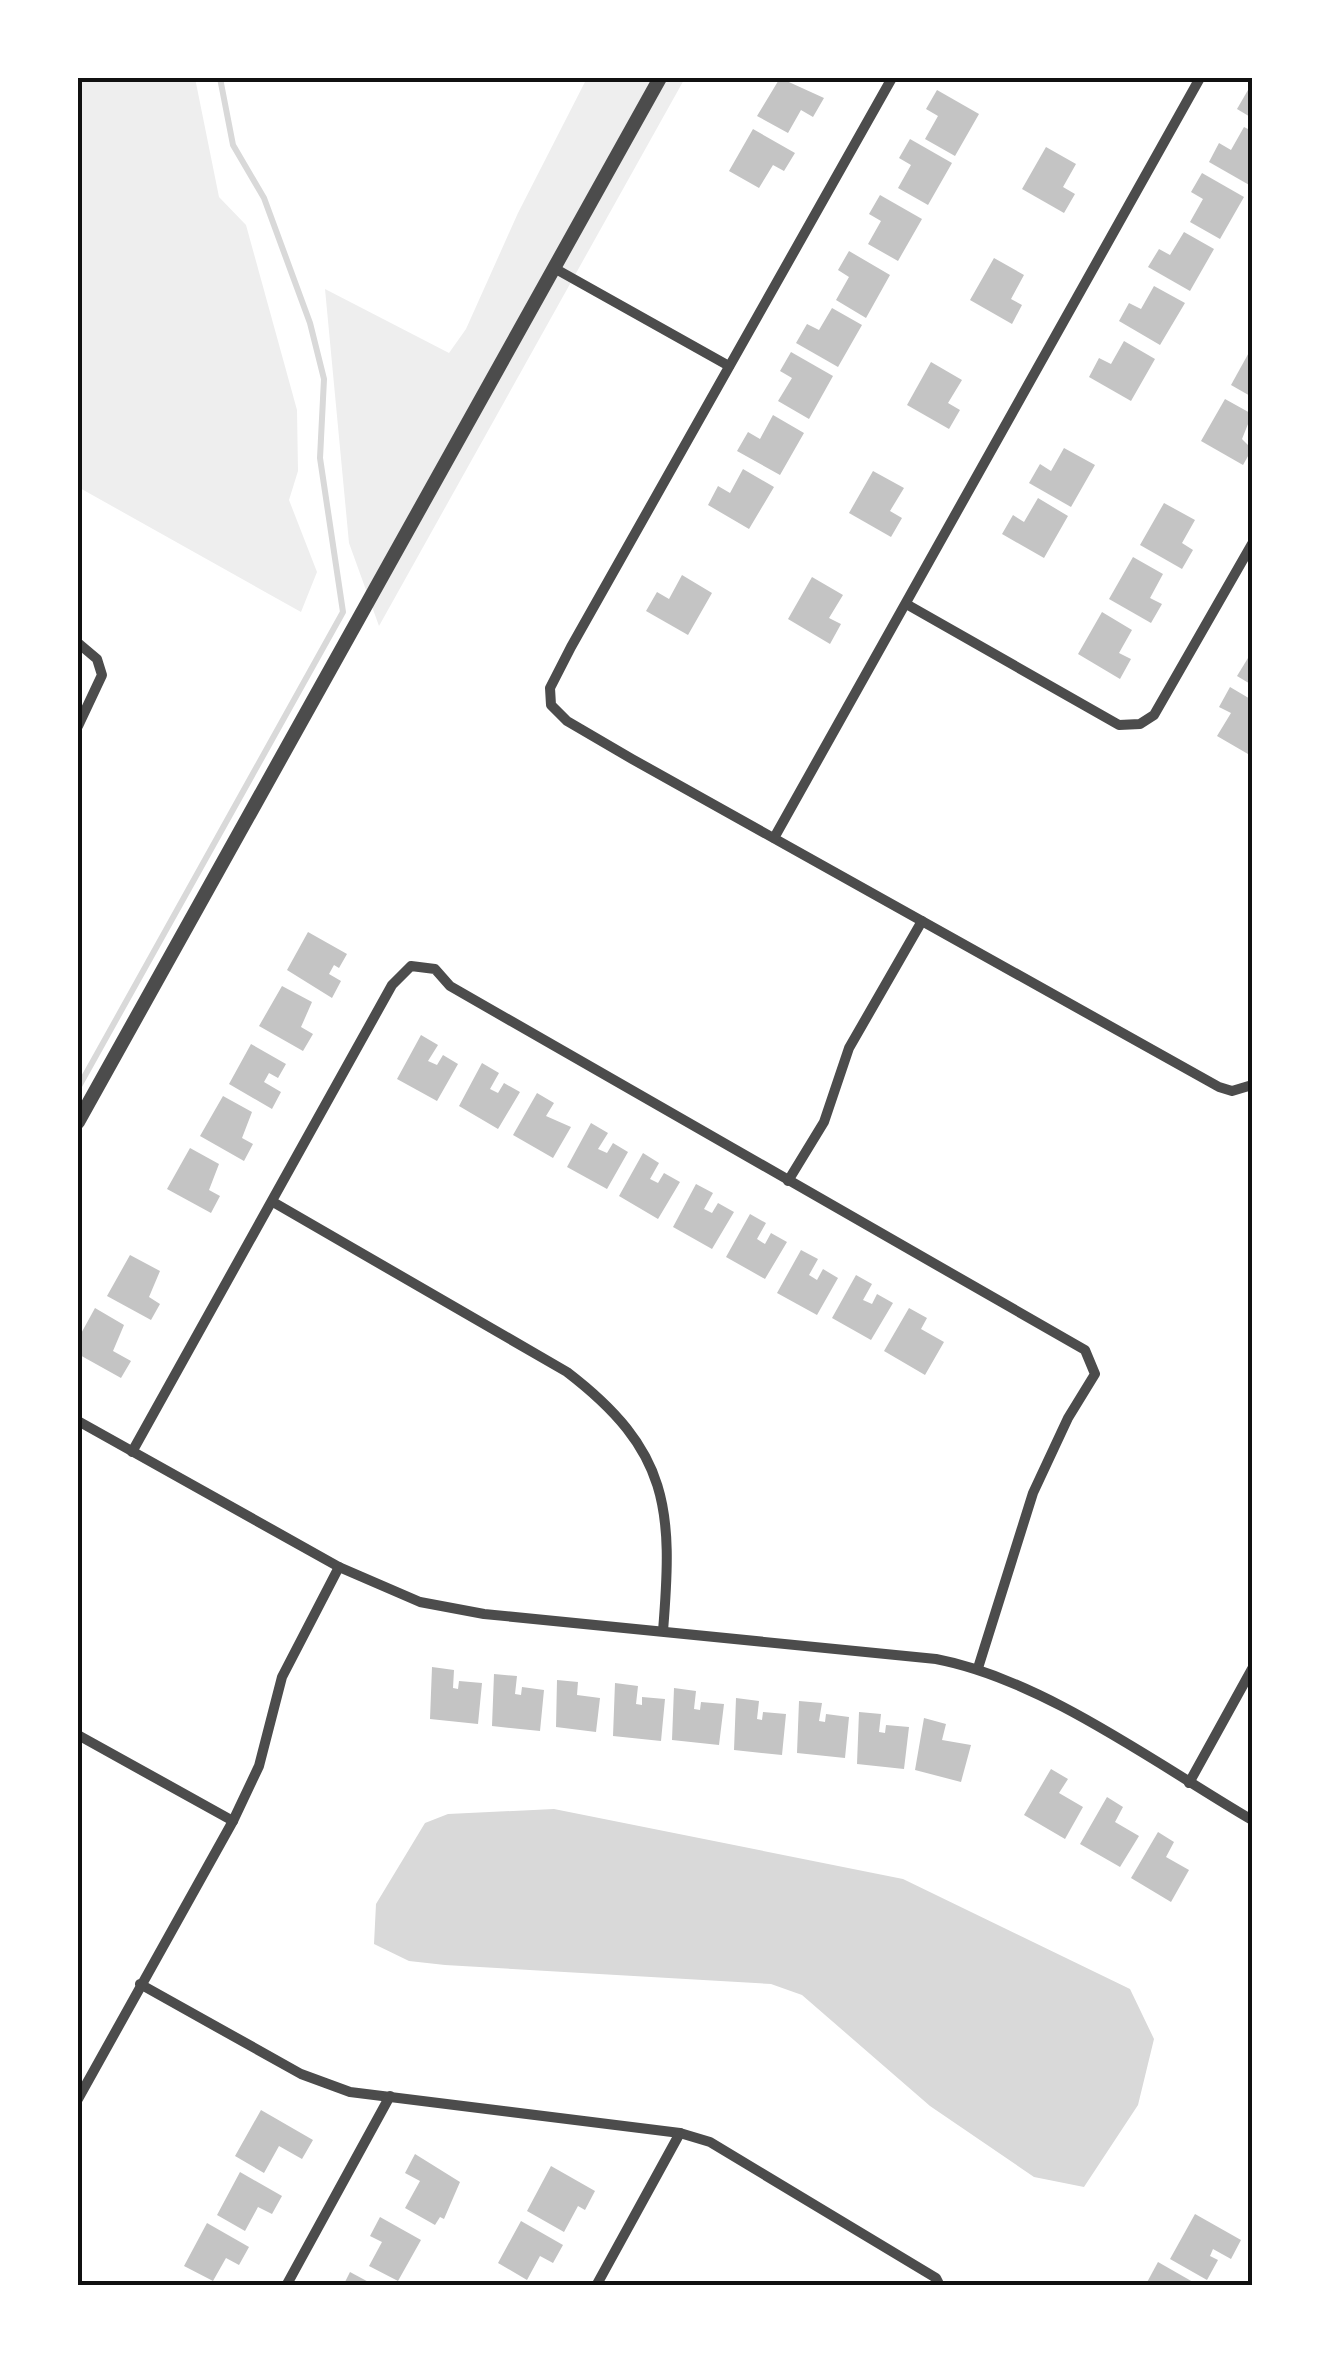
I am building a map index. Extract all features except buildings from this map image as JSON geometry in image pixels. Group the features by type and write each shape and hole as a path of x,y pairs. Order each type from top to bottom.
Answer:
{"street":[{"path":"78,1122 660,78"},
{"path":"892,78 564,660 550,688 551,706 590,736 1219,1087 1250,1087"},
{"path":"774,838 1200,78"},
{"path":"554,268 729,366"},
{"path":"908,605 1119,726 1140,724 1154,716 1252,544"},
{"path":"78,643 93,653 102,667 100,684 78,726"},
{"path":"788,1181 824,1122 849,1048 922,921"},
{"path":"132,1452 392,985 411,966 435,969 450,986 1085,1350 1094,1363 1091,1386 1068,1418 1033,1493 978,1668"},
{"path":"273,1202 567,1372 604,1401 634,1436 654,1471 663,1501 670,1554 663,1631"},
{"path":"78,1421 339,1567 394,1593 452,1609 936,1659 978,1668 1030,1690 1252,1820"},
{"path":"78,2099 233,1822 259,1766 282,1677 339,1567"},
{"path":"1189,1782 1252,1669"},
{"path":"78,1735 233,1822"},
{"path":"140,1984 301,2074 350,2092 680,2133 746,2160 936,2278 940,2286"},
{"path":"286,2286 390,2096"},
{"path":"596,2286 680,2133"}],"shaded area":[{"path":"78,78 195,78 219,197 246,225 297,410 298,471 289,500 317,572 301,612 78,487"},
{"path":"587,78 685,78 379,626 349,543 325,289 449,353 466,329 518,213"},
{"path":"554,1809 903,1879 1130,1989 1154,2039 1138,2105 1084,2187 1034,2177 930,2106 802,1995 771,1984 445,1965 409,1961 374,1944 376,1904 425,1823 448,1814"}],"waterway":[{"path":"78,1088 343,612 320,458 324,379 310,323 264,198 233,145 220,78"}]}
